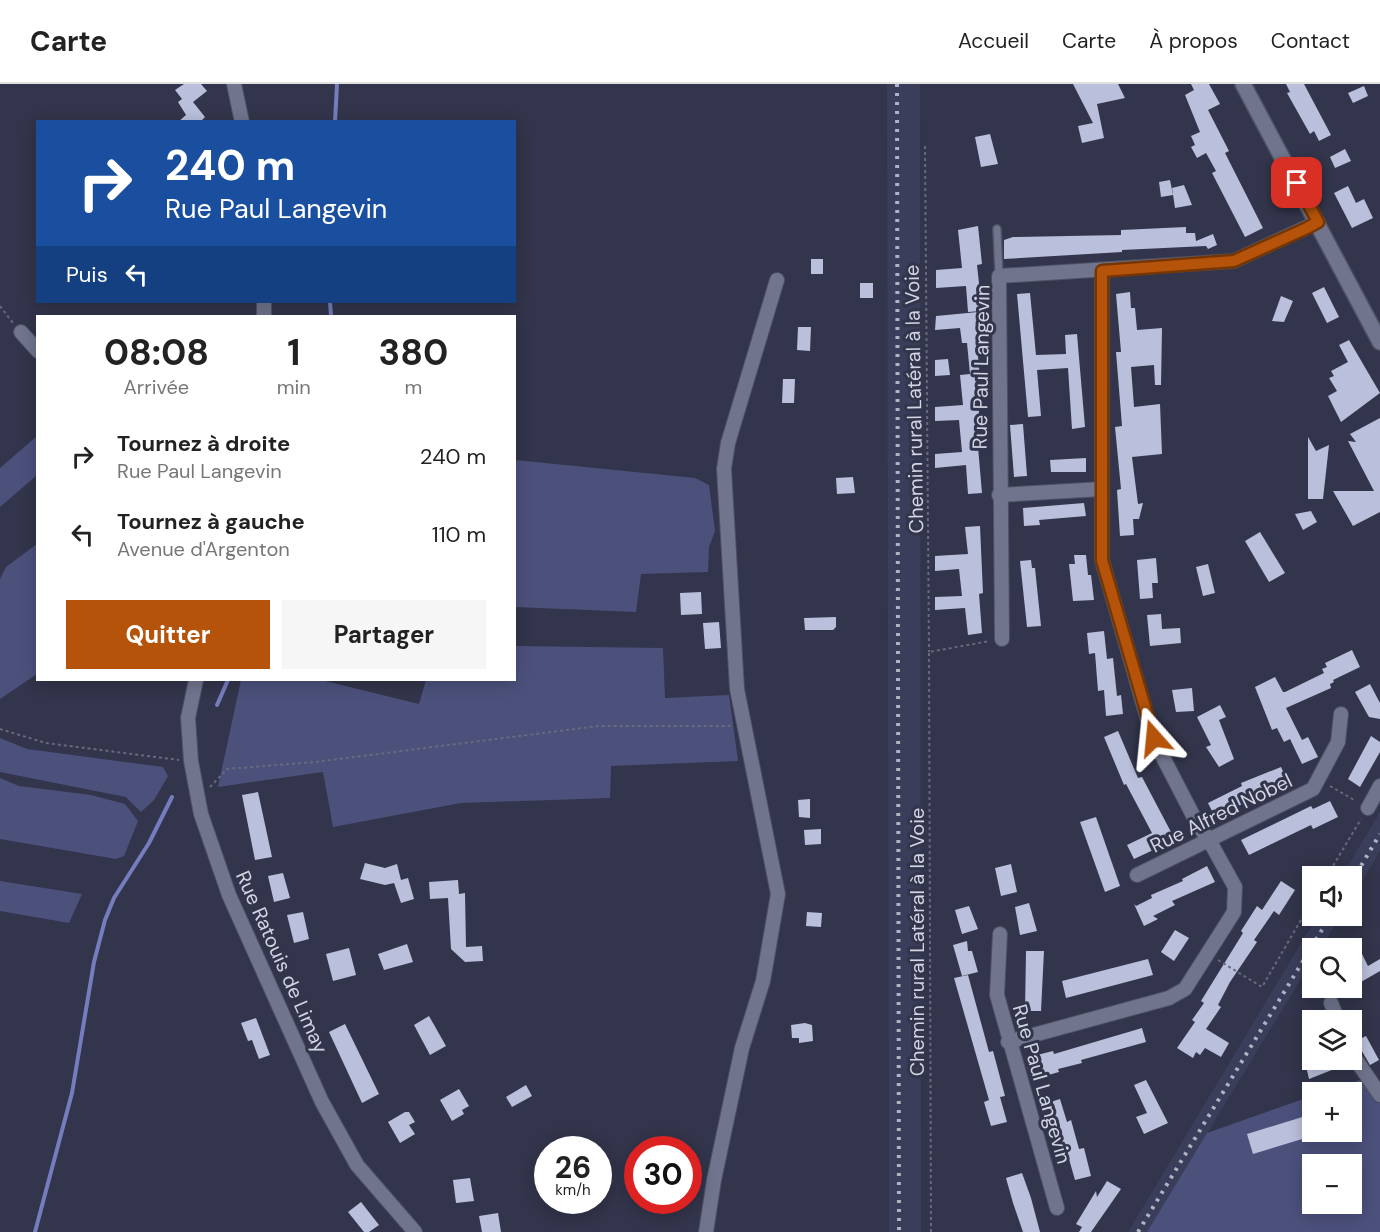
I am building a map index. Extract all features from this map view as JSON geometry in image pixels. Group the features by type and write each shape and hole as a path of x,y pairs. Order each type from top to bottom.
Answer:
{"main road":[{"path":"1243,84 1380,342"}],"street":[{"path":"234,84 242,120"},
{"name":"Rue Paul Langevin","path":"1002,639 999,495 999,276 1234,261 1318,222"},
{"path":"1008,1042 1169,998 1185,989 1234,912 1236,901 1234,887 1188,806 1154,738 1102,560 1102,271"},
{"path":"706,1232 714,1180 741,1048 763,981 778,894 737,689 724,469 728,443 777,280"},
{"path":"21,332 36,349"},
{"path":"999,495 1102,489"},
{"name":"Rue Ratouis de Limay","path":"196,681 188,718 191,761 198,800 229,895 322,1102 357,1165 415,1232"},
{"name":"Rue Alfred Nobel","path":"1137,875 1313,789 1338,742 1341,714"},
{"path":"1368,808 1380,786"},
{"name":"Rue Paul Langevin","path":"1000,934 997,995 1008,1042 1057,1208"},
{"path":"1330,1003 1333,1010"},
{"path":"1362,1069 1380,1095"}],"lane":[{"path":"997,229 999,276"}],"path":[{"name":"Chemin rural Latéral à la Voie","path":"925,146 931,1232"},
{"path":"0,306 21,332"},
{"path":"929,652 1002,639"},
{"path":"198,800 227,769 337,759 598,726 745,726"},
{"path":"0,729 46,743 191,761"},
{"path":"1319,781 1342,791 1368,808 1333,866"},
{"path":"1208,954 1262,987 1302,918"}],"shaded area":[{"path":"887,84 920,84 921,1232 889,1232"},
{"path":"36,437 36,476 0,507 0,468"},
{"path":"516,460 695,478 709,485 715,531 709,547 708,572 641,574 636,612 516,607"},
{"path":"36,545 36,675 0,699 0,579 6,567"},
{"path":"516,646 663,648 665,698 729,695 738,761 611,766 610,798 461,803 333,827 323,772 218,787 241,681 325,681 419,704 426,681 516,681"},
{"path":"0,738 27,749 163,767 168,776 154,800 141,812 126,797 0,772"},
{"path":"0,778 19,786 91,795 125,804 138,821 124,856 116,859 0,839"},
{"path":"1380,812 1380,851 1362,881 1362,866 1348,866"},
{"path":"0,881 82,894 69,923 0,911"},
{"path":"1311,926 1334,926 1327,938 1304,938"},
{"path":"1302,942 1302,977 1147,1232 1128,1232"},
{"path":"1363,1079 1380,1102 1380,1232 1147,1232 1207,1133 1302,1100 1302,1142 1362,1142 1362,1082 1354,1082"}],"building":[{"path":"184,84 201,84 207,91 193,102 205,117 202,120 180,120 186,115 178,102 182,99 175,90"},
{"path":"1073,84 1118,84 1125,98 1097,104 1104,138 1082,143 1078,126 1093,123"},
{"path":"1191,84 1209,84 1220,104 1208,110 1229,151 1225,153 1263,228 1245,237 1212,173 1216,171 1206,153 1197,158 1191,147 1195,145 1191,136 1200,132 1185,95 1194,90"},
{"path":"1286,84 1304,84 1331,135 1319,141 1314,131 1310,134 1287,93 1290,92"},
{"path":"1364,86 1368,96 1353,103 1348,93"},
{"path":"990,134 998,164 981,167 975,137"},
{"path":"1345,149 1351,161 1335,168 1330,157"},
{"path":"1170,180 1173,195 1161,197 1159,182"},
{"path":"1184,185 1192,205 1175,208 1172,188"},
{"path":"1348,186 1356,203 1364,199 1373,218 1352,228 1334,193"},
{"path":"978,226 982,264 977,265 982,311 968,312 966,286 936,288 936,270 962,268 958,230"},
{"path":"1186,227 1186,233 1195,233 1196,241 1213,234 1217,245 1208,249 1206,246 1122,250 1122,252 1004,259 1004,240 1013,237 1121,235 1121,230"},
{"path":"811,259 823,259 823,274 811,274"},
{"path":"860,283 873,283 873,298 860,298"},
{"path":"1324,287 1339,317 1327,323 1312,293"},
{"path":"1130,292 1131,308 1135,308 1137,330 1162,328 1161,385 1155,385 1154,365 1131,367 1134,407 1160,404 1162,454 1132,457 1138,504 1143,503 1139,519 1133,519 1134,535 1120,536 1117,490 1121,489 1115,427 1122,426 1116,352 1121,352 1116,294"},
{"path":"1030,293 1036,355 1066,354 1065,335 1077,334 1085,427 1072,429 1068,368 1037,370 1041,416 1028,417 1017,294"},
{"path":"1281,296 1293,301 1284,322 1272,321"},
{"path":"978,312 982,356 978,356 982,401 978,402 982,447 978,447 982,493 968,494 966,465 935,468 935,454 962,452 959,420 935,421 935,407 963,405 960,375 970,374 967,343 962,343 960,328 935,330 936,316"},
{"path":"798,327 811,327 810,351 797,350"},
{"path":"1349,340 1380,393 1341,422 1328,396 1337,391 1329,378 1334,376 1331,371 1348,362 1339,345"},
{"path":"948,359 950,375 935,376 935,360"},
{"path":"783,379 795,379 794,403 782,403"},
{"path":"1380,418 1380,512 1353,526 1333,491 1374,491 1348,441 1356,442 1350,434"},
{"path":"1023,424 1027,476 1014,477 1010,425"},
{"path":"1308,437 1316,451 1329,445 1323,499 1308,499"},
{"path":"1086,458 1086,472 1051,472 1050,460"},
{"path":"853,477 855,493 837,494 836,478"},
{"path":"1084,503 1086,516 1039,520 1040,525 1024,526 1023,508"},
{"path":"1311,511 1317,522 1303,530 1295,514"},
{"path":"980,526 983,593 979,594 982,633 968,635 965,608 935,610 935,597 962,596 959,569 935,571 935,556 968,554 965,527"},
{"path":"1260,532 1285,573 1269,582 1245,541"},
{"path":"1074,555 1086,555 1094,600 1073,601 1069,564 1075,564"},
{"path":"1156,558 1158,583 1152,583 1153,598 1140,599 1137,560"},
{"path":"1031,560 1032,568 1035,568 1041,626 1027,627 1020,561"},
{"path":"1208,564 1215,593 1203,596 1196,567"},
{"path":"701,592 702,614 681,615 680,593"},
{"path":"1161,614 1162,629 1180,628 1181,643 1150,646 1147,615"},
{"path":"836,617 836,627 833,630 805,630 804,618"},
{"path":"719,622 721,648 705,649 703,623"},
{"path":"1104,631 1107,659 1113,658 1117,696 1121,695 1123,714 1106,716 1104,690 1098,691 1095,653 1089,654 1087,633"},
{"path":"1352,650 1360,667 1333,680 1334,682 1330,684 1331,688 1286,708 1302,740 1308,737 1318,757 1302,764 1290,739 1284,742 1277,728 1272,730 1255,687 1275,677 1285,692 1324,673 1322,669 1327,667 1325,663"},
{"path":"1370,684 1380,703 1380,719 1369,717 1355,692"},
{"path":"1192,688 1194,711 1176,712 1172,690"},
{"path":"1220,705 1226,717 1219,720 1234,759 1219,767 1206,747 1211,745 1197,717"},
{"path":"1118,731 1138,778 1142,777 1171,832 1161,840 1164,845 1134,859 1127,845 1152,833 1126,784 1124,785 1104,737"},
{"path":"1371,736 1380,742 1380,752 1360,787 1348,779"},
{"path":"1281,767 1288,782 1215,817 1208,803 1242,786 1241,783"},
{"path":"258,792 272,857 255,860 242,795"},
{"path":"810,799 810,818 799,817 798,800"},
{"path":"1330,801 1338,817 1313,829 1311,825 1249,855 1241,840 1311,806 1313,809"},
{"path":"1096,817 1120,886 1105,892 1080,822"},
{"path":"821,829 821,844 805,845 804,830"},
{"path":"365,863 385,868 397,864 401,880 408,878 414,899 401,903 394,883 385,885 360,879"},
{"path":"1011,864 1017,892 1001,896 995,868"},
{"path":"1207,866 1215,882 1172,901 1175,905 1153,916 1158,919 1144,926 1134,904 1136,906 1152,898 1151,895 1183,881 1182,879"},
{"path":"283,873 290,898 274,902 268,876"},
{"path":"458,880 459,894 465,893 466,947 482,946 483,961 465,962 451,949 448,898 430,899 429,882"},
{"path":"1281,881 1295,890 1279,915 1274,911 1254,940 1257,942 1230,982 1218,1005 1221,1007 1206,1029 1229,1043 1221,1057 1205,1048 1200,1055 1196,1052 1193,1058 1177,1048 1195,1022 1192,1020 1204,1003 1201,1001 1243,933 1241,931 1257,906 1262,910"},
{"path":"1029,903 1037,931 1020,935 1015,907"},
{"path":"969,906 978,929 962,934 955,910"},
{"path":"303,912 309,939 294,943 287,915"},
{"path":"807,912 822,913 821,927 806,926"},
{"path":"1175,930 1189,938 1174,961 1161,952"},
{"path":"967,941 968,951 972,951 978,972 962,976 953,945"},
{"path":"407,944 413,962 384,970 378,954"},
{"path":"349,948 356,975 333,981 326,954"},
{"path":"1026,951 1044,951 1041,1011 1025,1011"},
{"path":"1362,954 1368,966 1380,959 1380,971 1362,981"},
{"path":"1148,959 1153,975 1066,998 1062,981"},
{"path":"968,975 989,1052 993,1051 1005,1096 1000,1097 1007,1122 991,1126 984,1102 989,1100 954,978"},
{"path":"429,1016 446,1046 430,1055 414,1025"},
{"path":"256,1018 270,1055 259,1059 252,1040 248,1041 241,1023"},
{"path":"805,1023 812,1025 813,1041 799,1043 799,1038 792,1038 791,1025"},
{"path":"345,1024 379,1094 362,1103 329,1032"},
{"path":"1142,1028 1146,1042 1081,1060 1082,1063 1058,1069 1059,1072 1031,1080 1026,1061 1037,1058 1037,1055 1053,1051 1054,1054"},
{"path":"1366,1036 1379,1060 1370,1065 1362,1051 1362,1038"},
{"path":"1307,1070 1332,1070 1309,1079"},
{"path":"1146,1080 1168,1123 1144,1134 1136,1117 1147,1113 1134,1085"},
{"path":"526,1085 532,1096 512,1107 506,1097"},
{"path":"459,1089 469,1106 462,1110 464,1114 452,1121 440,1100"},
{"path":"1060,1099 1067,1122 1071,1120 1079,1149 1084,1148 1091,1176 1075,1180 1067,1152 1063,1153 1057,1132 1052,1134 1044,1104"},
{"path":"409,1112 415,1122 409,1125 415,1134 400,1143 388,1122"},
{"path":"1302,1117 1302,1139 1253,1154 1247,1134"},
{"path":"1022,1173 1040,1232 1023,1232 1013,1203 1006,1178"},
{"path":"470,1178 474,1201 456,1203 453,1180"},
{"path":"1107,1181 1121,1189 1091,1232 1079,1232 1082,1227 1076,1224 1096,1191 1097,1197"},
{"path":"361,1202 379,1225 369,1232 364,1232 348,1212"},
{"path":"498,1213 501,1232 482,1232 479,1216"}],"waterway":[{"path":"335,120 337,84"},
{"path":"330,303 331,315"},
{"path":"217,705 228,681"},
{"path":"35,1232 72,1093 94,962 105,920 114,898 149,843 172,797"}],"railway":[{"path":"897,84 899,1232"},
{"path":"1361,866 1380,834"},
{"path":"1138,1232 1324,926"}],"route":[{"path":"1154,738 1102,560 1102,271 1234,261 1318,222 1297,183"}]}
